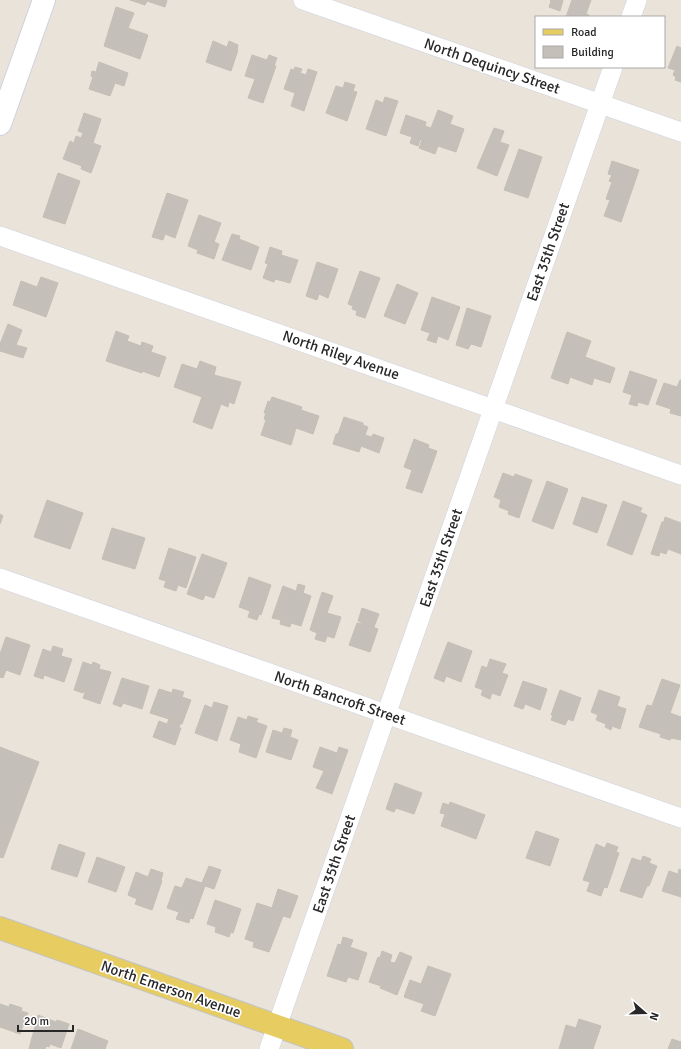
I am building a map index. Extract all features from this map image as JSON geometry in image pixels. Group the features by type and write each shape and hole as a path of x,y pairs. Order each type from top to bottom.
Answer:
{"main road":[{"path":"0,124 44,0"},
{"name":"North Emerson Avenue","path":"0,928 342,1049"}],"street":[{"name":"North Dequincy Street","path":"303,0 681,132"},
{"path":"631,16 637,0"},
{"name":"East 35th Street","path":"269,1049 613,68"},
{"name":"North Riley Avenue","path":"0,236 681,475"},
{"name":"North Bancroft Street","path":"0,578 681,818"}],"building":[{"path":"130,0 167,0 165,7 147,1 145,5"},
{"path":"550,0 563,0 560,11 549,7"},
{"path":"572,0 591,0 586,14 589,16 566,16"},
{"path":"116,7 134,13 128,28 148,35 140,59 104,46"},
{"path":"213,41 227,47 229,41 238,45 238,50 231,71 206,62"},
{"path":"677,46 681,48 681,82 675,80 676,77 673,75 675,70 668,68"},
{"path":"252,55 267,60 269,55 277,58 274,66 276,66 263,103 248,98 255,79 245,76"},
{"path":"99,62 128,73 124,86 115,83 110,96 89,89 93,77 91,76 92,71 96,72"},
{"path":"295,67 302,69 300,73 306,75 308,69 317,72 304,111 291,106 295,93 284,89 291,69 294,70"},
{"path":"345,82 355,85 353,91 357,92 347,121 326,113 336,86 343,88"},
{"path":"385,97 398,101 386,136 366,129 376,100 383,103"},
{"path":"438,110 453,116 450,124 464,129 456,152 438,146 435,154 419,148 422,140 420,140 418,146 410,143 412,137 400,133 406,115 426,122 425,126 431,128"},
{"path":"84,113 101,119 93,143 101,146 91,173 81,169 82,166 63,159 70,141 74,143 76,136 81,138 83,133 78,131"},
{"path":"494,128 504,131 500,142 509,145 497,176 477,168"},
{"path":"519,149 542,157 528,198 504,190"},
{"path":"612,161 639,170 621,222 604,216 610,200 606,199 612,182 609,181 612,175 608,174"},
{"path":"58,173 80,181 65,224 43,217"},
{"path":"167,193 188,200 175,238 165,234 163,240 152,237"},
{"path":"199,215 221,223 214,242 219,244 214,259 197,253 198,250 188,246"},
{"path":"232,234 240,236 239,239 259,247 251,270 222,260"},
{"path":"270,247 282,251 281,255 298,260 290,283 275,279 274,282 263,278 268,264 265,263"},
{"path":"317,262 338,269 328,298 319,294 317,300 306,296"},
{"path":"360,271 380,278 365,318 356,315 357,311 352,309 353,306 348,304"},
{"path":"41,277 58,283 46,317 13,305 21,281 37,287"},
{"path":"397,284 418,293 405,324 384,316"},
{"path":"432,297 460,307 448,340 438,336 436,343 427,340 430,333 421,330"},
{"path":"467,308 491,316 481,347 471,344 468,349 456,345"},
{"path":"8,324 22,330 16,345 27,348 23,358 0,351 0,344"},
{"path":"116,331 129,336 127,341 141,346 142,342 153,346 151,352 166,357 159,377 106,361"},
{"path":"567,332 591,341 585,357 615,368 610,383 594,378 592,385 570,377 568,384 551,378"},
{"path":"200,361 216,367 214,375 241,382 234,404 229,402 228,407 221,404 212,429 193,422 202,397 174,387 182,364 197,369"},
{"path":"630,371 657,380 648,405 638,402 637,406 629,404 632,395 623,392"},
{"path":"680,380 681,416 670,413 671,409 656,404 664,383 677,387"},
{"path":"272,397 302,407 301,410 319,416 313,434 296,428 291,445 261,435 266,420 264,419 266,413 264,413 268,401 270,402"},
{"path":"344,417 363,423 363,425 368,427 365,435 372,437 373,434 384,438 379,453 361,446 359,452 333,444"},
{"path":"414,439 429,445 428,448 437,451 422,493 406,488 412,470 404,467"},
{"path":"503,473 514,477 515,474 532,480 519,518 508,514 509,511 499,507 501,500 494,497"},
{"path":"547,481 568,489 553,529 532,521"},
{"path":"582,497 607,505 597,533 573,524"},
{"path":"47,500 83,513 70,549 34,537"},
{"path":"623,501 642,508 640,512 647,515 632,555 607,545"},
{"path":"0,514 3,516 0,524"},
{"path":"665,517 681,523 681,554 668,549 666,554 660,552 659,556 651,554"},
{"path":"112,528 145,538 135,569 102,559"},
{"path":"169,548 196,557 186,588 178,585 176,591 164,587 166,581 159,579"},
{"path":"202,554 227,563 214,598 205,595 203,600 187,594"},
{"path":"249,577 271,585 261,615 259,614 257,620 248,617 250,611 239,607"},
{"path":"298,584 305,586 303,593 311,596 301,626 291,623 290,627 280,624 281,620 272,618 283,586 296,591"},
{"path":"322,592 333,596 327,613 341,617 334,638 327,636 325,642 315,639 317,633 310,630"},
{"path":"362,608 379,614 374,627 367,625 378,629 370,652 349,645 357,623 362,623 358,621"},
{"path":"6,637 30,645 20,675 6,670 3,678 0,677 0,654"},
{"path":"448,642 472,651 461,682 446,676 444,682 434,678"},
{"path":"53,646 63,649 61,656 72,659 64,682 44,675 43,679 34,676 43,649 51,652"},
{"path":"490,659 506,664 502,673 508,675 500,696 492,693 490,699 481,695 483,690 475,687 482,666 487,668"},
{"path":"83,662 92,665 93,662 100,665 99,669 111,672 100,704 83,698 86,690 83,693 74,690"},
{"path":"122,678 149,686 142,709 123,703 121,707 113,704"},
{"path":"662,679 680,685 670,713 681,717 681,740 671,738 670,740 660,737 661,734 639,727 647,705 652,706"},
{"path":"523,681 547,689 540,710 525,704 523,709 514,706"},
{"path":"159,689 172,693 173,689 184,692 182,697 191,700 182,724 180,724 179,728 181,728 175,745 153,737 159,721 167,724 169,719 150,713"},
{"path":"560,690 581,698 573,721 568,719 565,725 551,720 553,715 551,715"},
{"path":"599,690 620,697 617,706 626,709 620,729 612,726 611,730 605,727 606,724 596,720 598,715 591,712"},
{"path":"214,702 228,706 217,741 195,733 205,705 212,708"},
{"path":"248,716 258,719 256,722 267,726 256,758 239,752 241,744 230,740 238,717 247,720"},
{"path":"284,728 292,730 290,737 298,740 291,760 266,752 273,730 282,733"},
{"path":"0,747 39,762 3,858 0,857"},
{"path":"320,747 337,753 339,747 348,750 332,794 316,788 324,771 313,767"},
{"path":"395,783 422,793 414,814 396,808 394,812 386,809"},
{"path":"450,802 485,815 476,839 441,826 445,814 440,813 443,803 449,805"},
{"path":"536,831 559,839 550,866 526,858"},
{"path":"607,843 618,847 616,852 619,853 607,888 604,887 601,896 587,891 590,882 583,880 596,844 605,848"},
{"path":"59,844 85,853 77,877 51,869"},
{"path":"643,856 651,859 649,863 657,866 649,886 647,886 642,898 620,891 632,858 641,861"},
{"path":"97,857 125,867 116,892 88,882"},
{"path":"209,866 221,870 214,889 205,886 193,919 190,918 189,923 176,919 179,912 167,908 175,886 182,888 186,878 202,883"},
{"path":"151,869 163,873 162,881 152,910 135,904 137,899 128,895 136,872 148,877"},
{"path":"679,869 681,870 681,897 662,891 669,871 678,874"},
{"path":"278,889 298,896 290,918 283,916 269,952 253,947 254,942 245,939 257,903 272,908"},
{"path":"215,900 241,909 233,933 231,932 229,937 215,932 216,927 207,924"},
{"path":"343,937 353,940 350,947 367,953 358,980 348,977 346,982 327,976 338,944 341,945"},
{"path":"382,951 392,955 390,962 395,963 400,952 412,957 397,995 380,988 381,986 369,982 378,957 380,958"},
{"path":"428,966 451,974 435,1016 421,1011 424,1004 404,997 410,980 421,984"},
{"path":"0,1004 9,1007 10,1004 22,1008 21,1011 28,1013 20,1034 0,1027"},
{"path":"38,1015 56,1022 57,1020 69,1024 61,1048 50,1044 49,1047 46,1046 45,1049 29,1049"},
{"path":"579,1019 601,1026 593,1049 559,1049 566,1025 576,1028"},
{"path":"78,1029 108,1041 105,1049 71,1049"},
{"path":"672,1039 681,1042 681,1049 668,1049"}]}
